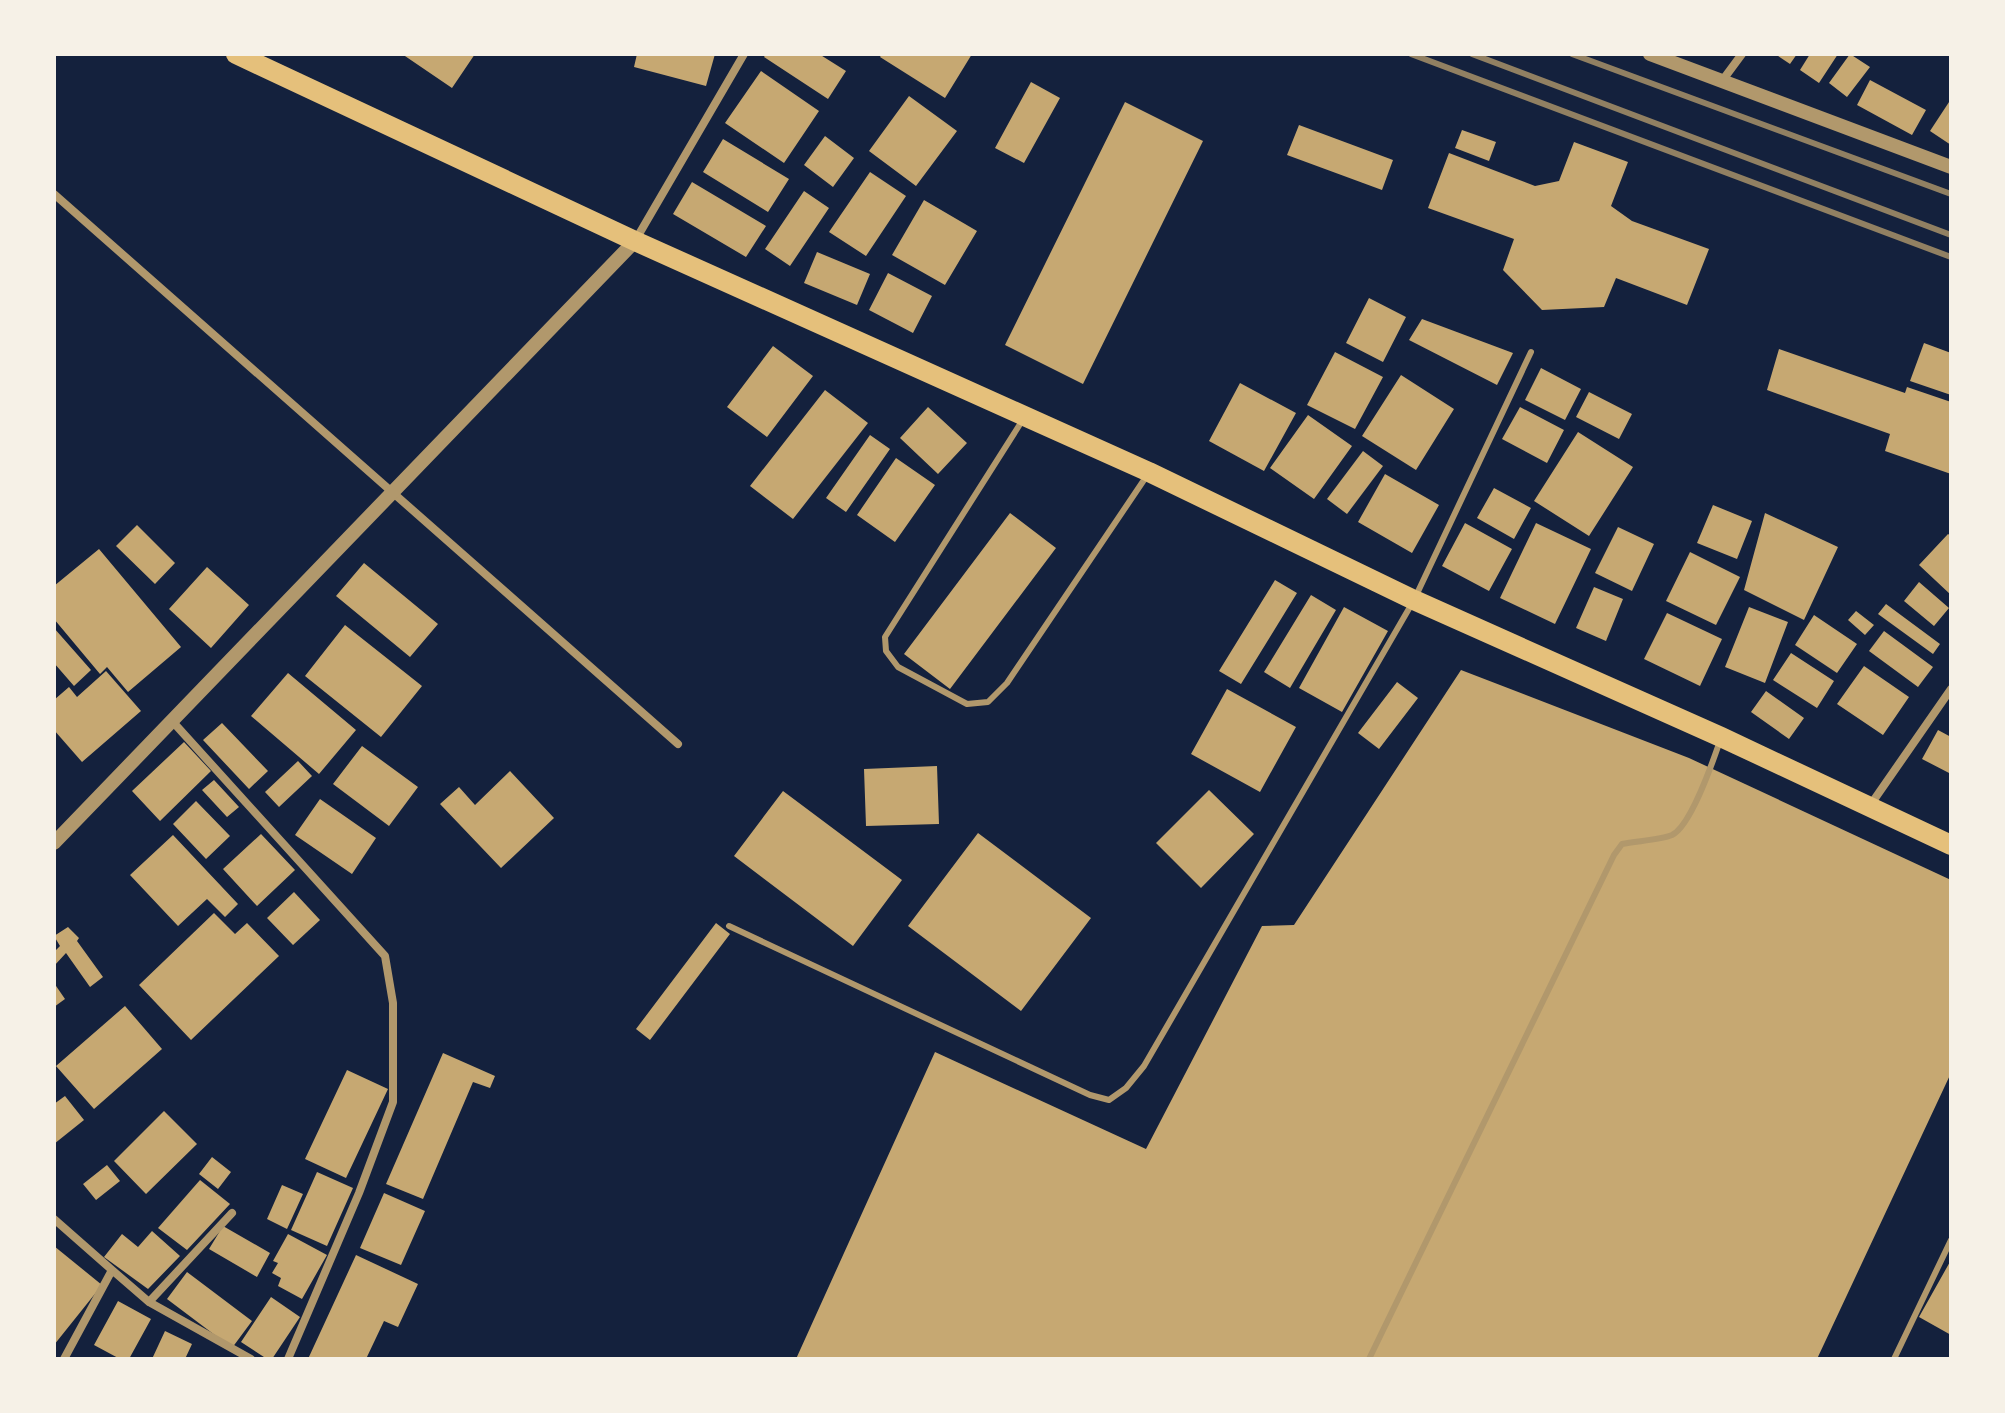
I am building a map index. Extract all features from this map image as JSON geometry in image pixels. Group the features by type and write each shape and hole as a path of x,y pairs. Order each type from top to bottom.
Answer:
{"main road":[{"path":"236,54 635,241 1149,472 1414,600 1721,737 1951,845"}],"street":[{"path":"54,843 635,241 744,54"},
{"path":"1650,54 1951,167"},
{"path":"1722,81 1742,54"},
{"path":"54,194 678,744"},
{"path":"1868,807 1951,689"},
{"path":"173,722 385,956 390,978 393,1102 359,1193 288,1359"},
{"path":"149,1302 232,1213"},
{"path":"54,1219 149,1302 251,1359"},
{"path":"64,1359 112,1270"}],"lane":[{"path":"729,926 1090,1095 1109,1100 1126,1088 1144,1066 1414,600 1531,352"},
{"path":"1024,418 885,637 886,651 898,667 967,704 988,702 1007,683 1149,472"},
{"path":"1369,1359 1614,855 1622,844 1672,835 1684,823 1707,777 1721,737"},
{"path":"1894,1359 1951,1240"}],"building":[{"path":"402,54 475,54 452,88"},
{"path":"637,54 715,54 706,86 634,67"},
{"path":"766,54 819,54 846,71 828,99 764,57"},
{"path":"882,54 972,54 945,98 880,57"},
{"path":"1775,54 1797,54 1790,64"},
{"path":"1810,54 1838,54 1819,83 1800,70"},
{"path":"1850,54 1870,67 1847,97 1829,83"},
{"path":"761,71 819,111 784,163 725,123"},
{"path":"1870,80 1926,110 1912,135 1857,105"},
{"path":"1031,82 1060,98 1024,163 995,148"},
{"path":"909,96 957,131 916,186 869,151"},
{"path":"1951,99 1951,145 1930,131"},
{"path":"1125,102 1203,141 1083,384 1005,345"},
{"path":"1299,125 1393,160 1382,190 1287,155"},
{"path":"1462,130 1496,142 1489,161 1455,148"},
{"path":"825,136 854,158 833,187 804,165"},
{"path":"723,139 789,179 768,212 703,172"},
{"path":"1574,142 1628,162 1611,206 1632,221 1709,249 1687,305 1616,278 1604,307 1542,310 1503,270 1514,239 1428,208 1449,153 1535,186 1559,181"},
{"path":"870,172 906,196 866,256 829,232"},
{"path":"692,182 766,226 746,257 673,214"},
{"path":"804,191 829,208 790,266 765,249"},
{"path":"924,200 977,231 945,285 892,255"},
{"path":"817,252 870,274 857,305 804,283"},
{"path":"888,273 932,296 913,333 869,310"},
{"path":"1369,298 1406,317 1383,362 1346,343"},
{"path":"1422,319 1513,353 1497,385 1409,340"},
{"path":"1924,343 1951,353 1951,395 1910,381"},
{"path":"773,346 813,376 767,437 727,407"},
{"path":"1779,349 1905,393 1907,387 1951,402 1951,474 1885,451 1890,434 1767,390"},
{"path":"1335,352 1383,377 1355,429 1307,405"},
{"path":"1541,368 1581,389 1565,420 1525,400"},
{"path":"1401,375 1454,409 1416,470 1362,436"},
{"path":"1240,383 1296,413 1264,471 1209,441"},
{"path":"825,390 868,423 793,519 750,486"},
{"path":"1589,392 1632,414 1619,439 1576,417"},
{"path":"928,407 967,443 938,474 900,438"},
{"path":"1520,407 1564,430 1547,463 1502,439"},
{"path":"1308,415 1352,446 1314,499 1270,468"},
{"path":"1578,432 1633,467 1589,536 1534,501"},
{"path":"870,435 890,449 846,512 826,498"},
{"path":"1363,451 1383,466 1347,514 1327,499"},
{"path":"896,458 935,485 895,542 857,515"},
{"path":"1385,474 1439,505 1412,553 1358,522"},
{"path":"1494,488 1531,508 1514,539 1477,518"},
{"path":"1713,505 1752,521 1737,559 1697,543"},
{"path":"1010,513 1056,548 950,689 904,654"},
{"path":"1765,513 1838,547 1804,620 1744,590"},
{"path":"1465,523 1512,549 1489,591 1442,566"},
{"path":"1536,523 1591,549 1555,624 1500,598"},
{"path":"137,525 175,563 155,584 116,546"},
{"path":"1618,527 1654,544 1632,591 1595,573"},
{"path":"1948,534 1951,536 1951,595 1919,565"},
{"path":"99,549 181,647 128,692 107,667 100,674 54,619 54,586"},
{"path":"1690,552 1740,577 1716,625 1666,601"},
{"path":"364,563 438,624 410,657 336,596"},
{"path":"207,567 249,605 211,648 169,609"},
{"path":"1275,580 1297,593 1241,684 1219,671"},
{"path":"1919,582 1949,608 1934,626 1904,601"},
{"path":"1594,587 1623,599 1606,641 1576,628"},
{"path":"1311,595 1336,610 1290,688 1264,672"},
{"path":"1886,604 1940,644 1933,654 1878,614"},
{"path":"1344,607 1388,631 1342,712 1299,688"},
{"path":"1749,607 1788,622 1765,683 1725,667"},
{"path":"1856,611 1874,625 1865,635 1848,620"},
{"path":"1667,613 1722,639 1700,686 1644,659"},
{"path":"1814,615 1857,644 1837,673 1795,645"},
{"path":"345,625 422,686 381,737 305,676"},
{"path":"54,628 91,670 74,686 54,663"},
{"path":"1884,631 1933,667 1918,687 1869,651"},
{"path":"1791,653 1834,681 1817,708 1773,680"},
{"path":"1864,666 1909,697 1883,735 1837,704"},
{"path":"1461,670 1689,758 1951,880 1951,1073 1817,1359 796,1359 935,1052 1146,1149 1262,926 1294,925"},
{"path":"106,671 141,711 82,762 54,730 54,700 69,687 77,697"},
{"path":"288,673 356,730 319,774 251,716"},
{"path":"1397,682 1418,698 1379,749 1358,733"},
{"path":"1227,689 1296,727 1260,792 1191,754"},
{"path":"1766,691 1804,718 1789,739 1751,712"},
{"path":"222,723 268,771 249,789 203,740"},
{"path":"1938,730 1951,737 1951,774 1922,759"},
{"path":"184,742 211,771 160,821 132,791"},
{"path":"362,746 418,787 389,826 333,784"},
{"path":"298,761 312,776 279,807 265,792"},
{"path":"937,766 939,824 866,826 864,769"},
{"path":"510,771 554,818 501,868 440,804 459,787 475,805"},
{"path":"214,780 239,807 227,817 202,790"},
{"path":"1209,790 1254,834 1201,888 1156,843"},
{"path":"783,791 902,880 853,946 734,856"},
{"path":"320,799 376,838 352,874 295,835"},
{"path":"196,801 230,836 206,859 173,824"},
{"path":"978,833 1091,918 1021,1011 908,926"},
{"path":"261,834 295,870 257,906 223,869"},
{"path":"173,835 238,904 225,917 207,899 178,926 130,875"},
{"path":"294,892 320,920 293,945 267,918"},
{"path":"214,913 235,934 247,923 279,956 191,1040 139,985"},
{"path":"716,923 730,934 650,1040 636,1029"},
{"path":"68,927 79,938 77,941 103,977 90,987 66,953 54,966 54,952 60,946 54,936"},
{"path":"54,983 65,999 54,1007"},
{"path":"125,1006 162,1049 94,1109 56,1066"},
{"path":"443,1053 495,1076 490,1088 473,1082 423,1199 386,1184"},
{"path":"347,1070 388,1089 346,1178 305,1159"},
{"path":"65,1096 84,1120 54,1144 54,1104"},
{"path":"164,1111 197,1144 146,1194 114,1161"},
{"path":"212,1157 231,1172 218,1189 199,1174"},
{"path":"107,1165 120,1181 96,1200 83,1184"},
{"path":"317,1172 353,1188 327,1246 291,1230"},
{"path":"200,1180 230,1204 187,1250 158,1228"},
{"path":"282,1185 303,1194 287,1229 267,1219"},
{"path":"384,1193 425,1211 401,1265 360,1248"},
{"path":"223,1226 270,1253 257,1277 209,1249"},
{"path":"152,1231 180,1256 148,1289 104,1257 122,1234 138,1247"},
{"path":"288,1234 327,1255 302,1299 278,1286 281,1278 272,1273 278,1263 273,1261"},
{"path":"54,1246 102,1285 54,1345"},
{"path":"356,1255 418,1284 398,1327 384,1321 366,1359 308,1359"},
{"path":"1951,1260 1951,1335 1919,1317"},
{"path":"187,1272 252,1321 232,1348 167,1299"},
{"path":"271,1297 300,1317 272,1359 267,1359 241,1342"},
{"path":"118,1301 151,1319 129,1359 120,1359 94,1345"},
{"path":"165,1331 192,1344 185,1359 152,1359"}],"railway":[{"path":"1411,54 1951,257"},
{"path":"1472,54 1951,235"},
{"path":"1572,54 1951,194"}]}
